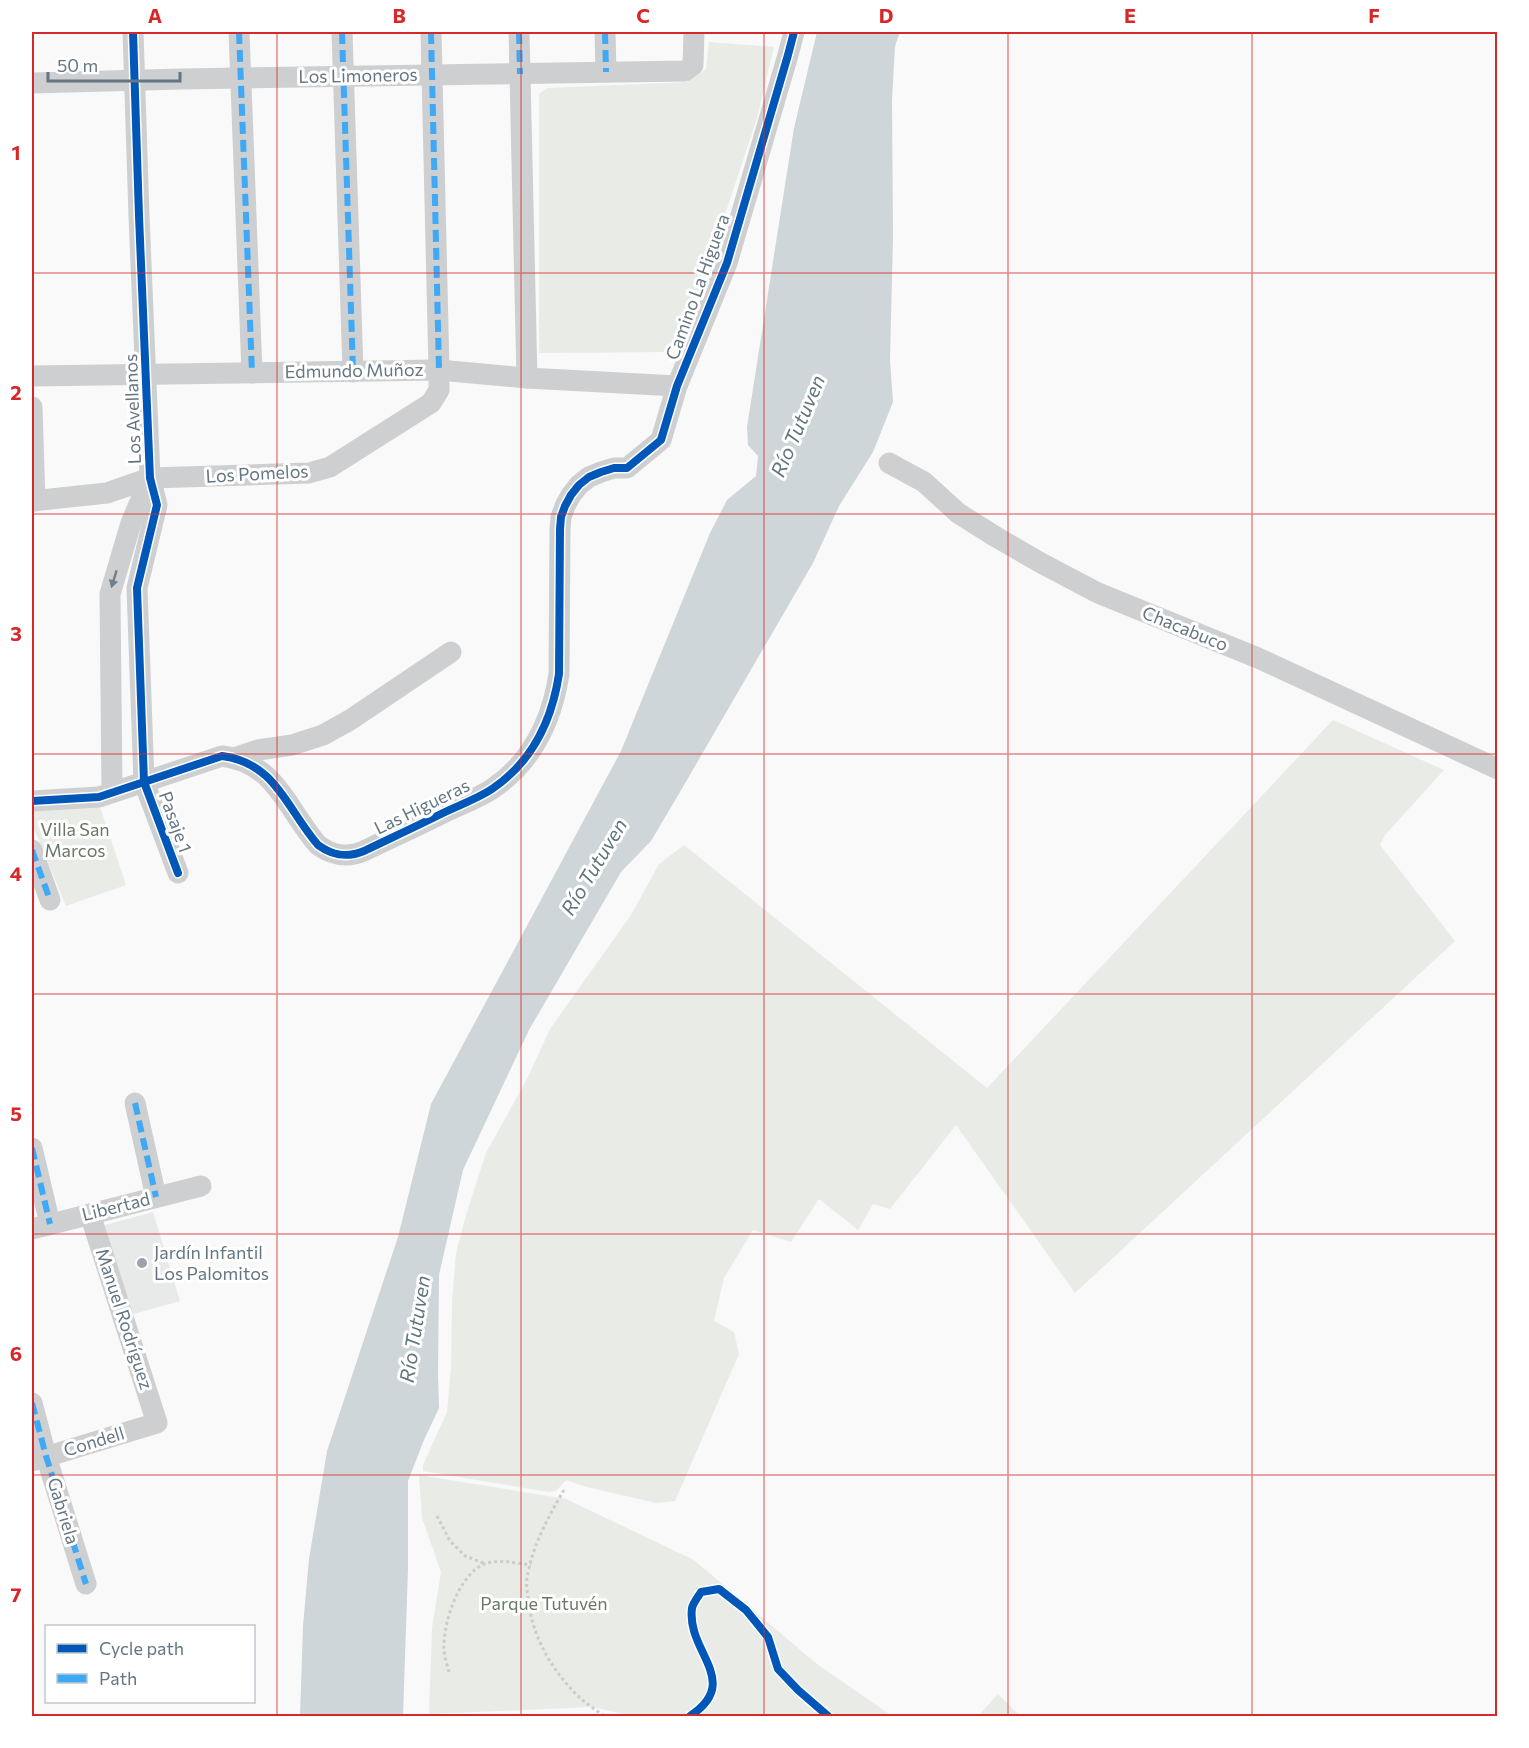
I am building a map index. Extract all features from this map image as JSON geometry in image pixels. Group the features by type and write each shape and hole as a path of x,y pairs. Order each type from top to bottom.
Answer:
{"street":[{"name":"Los Avellanos","path":"133,32 150,478 157,505 137,588 144,782"},
{"path":"239,32 252,373"},
{"path":"342,32 353,372"},
{"name":"Los Pomelos","path":"33,501 107,493 150,478 309,473 330,467 431,403 438,390 439,370 431,32"},
{"path":"519,32 527,378"},
{"path":"605,32 606,72"},
{"name":"Los Limoneros","path":"32,83 685,70 693,65 694,32"},
{"name":"Camino La Higuera","path":"627,468 661,440 677,386 727,262 794,32"},
{"name":"Edmundo Muñoz","path":"32,376 439,370 527,378 677,386"},
{"path":"32,407 33,501"},
{"name":"Chacabuco","path":"889,463 924,482 958,513 996,537 1098,593 1258,658 1497,769"},
{"name":"Las Higueras","path":"234,758 255,766 269,778 318,845 336,854 355,854 364,851 490,790 510,774 527,755 537,741 552,709 559,674 560,530 565,506 579,485 589,477 614,468 627,468"},
{"name":"Los Avellanos","path":"112,792 110,594 131,523 150,478"},
{"path":"32,801 99,797 222,756 234,758 258,750 292,746 323,735 350,720 451,652"},
{"name":"Pasaje 1","path":"144,782 178,873"},
{"path":"32,850 50,900"},
{"path":"135,1103 156,1197"},
{"path":"32,1148 40,1226"},
{"name":"Libertad","path":"40,1226 201,1186"},
{"name":"Manuel Rodríguez","path":"90,1214 157,1423"},
{"name":"Gabriela","path":"32,1403 39,1459 86,1584"},
{"name":"Condell","path":"39,1459 157,1423"}],"path":[{"path":"564,1490 552,1510 535,1550 526,1580 529,1612 538,1641 556,1670 573,1692 604,1716"},
{"path":"437,1516 450,1541 465,1556 486,1564"},
{"path":"449,1672 444,1651 447,1620 460,1590 473,1572 486,1564 500,1562 531,1565"}],"shaded area":[{"name":"Jardín Infantil Los Palomitos","path":"153,1212 180,1301 130,1315 105,1225"}],"green space":[{"path":"709,42 774,47 757,118 683,341 670,352 539,353 539,94 547,88 688,82 706,69"},
{"path":"1333,720 1444,770 1385,835 1380,845 1455,941 1075,1293 956,1125 890,1209 873,1204 858,1230 819,1199 791,1242 753,1230 724,1278 714,1321 734,1332 739,1354 675,1501 656,1503 566,1480 556,1491 549,1492 423,1471 423,1465 447,1412 456,1253 486,1153 527,1079 550,1029 631,915 659,864 684,845 987,1088"},
{"name":"Villa San Marcos","path":"99,804 126,885 66,906 32,824 32,807"},
{"name":"Parque Tutuvén","path":"419,1475 566,1499 694,1560 817,1664 892,1716 631,1716 593,1707 429,1714 432,1628 441,1572 422,1518"},
{"path":"998,1694 1020,1716 978,1716"}],"water":[{"name":"Río Tutuven","path":"817,32 900,32 895,46 892,100 893,238 890,360 893,402 873,452 839,506 813,563 651,841 621,872 529,1030 463,1170 439,1275 439,1408 408,1481 408,1569 403,1716 300,1716 303,1626 309,1559 327,1451 398,1237 431,1104 621,751 710,533 727,500 756,476 758,456 748,445 747,427 794,128"}],"marked path":[{"path":"239,32 252,373"},
{"path":"342,32 353,372"},
{"path":"431,32 439,370"},
{"path":"519,32 520,74"},
{"path":"605,32 606,72"},
{"path":"32,850 50,900"},
{"path":"135,1103 156,1197"},
{"path":"32,1148 50,1224"},
{"path":"32,1403 86,1584"}],"cycle path":[{"path":"133,32 150,478 157,505 137,588 144,782 178,873"},
{"path":"32,801 99,797 222,756 240,760 268,777 318,845 335,854 352,855 480,796 506,778 518,766 538,739 556,691 559,674 560,529 565,506 579,485 589,477 614,468 627,468 661,440 677,386 727,263 794,32"},
{"path":"690,1716 705,1703 712,1691 709,1665 692,1624 692,1608 701,1592 719,1589 746,1610 768,1637 778,1669 828,1716"}],"place":[{"name":"Jardín Infantil Los Palomitos","path":"142,1263"}]}
